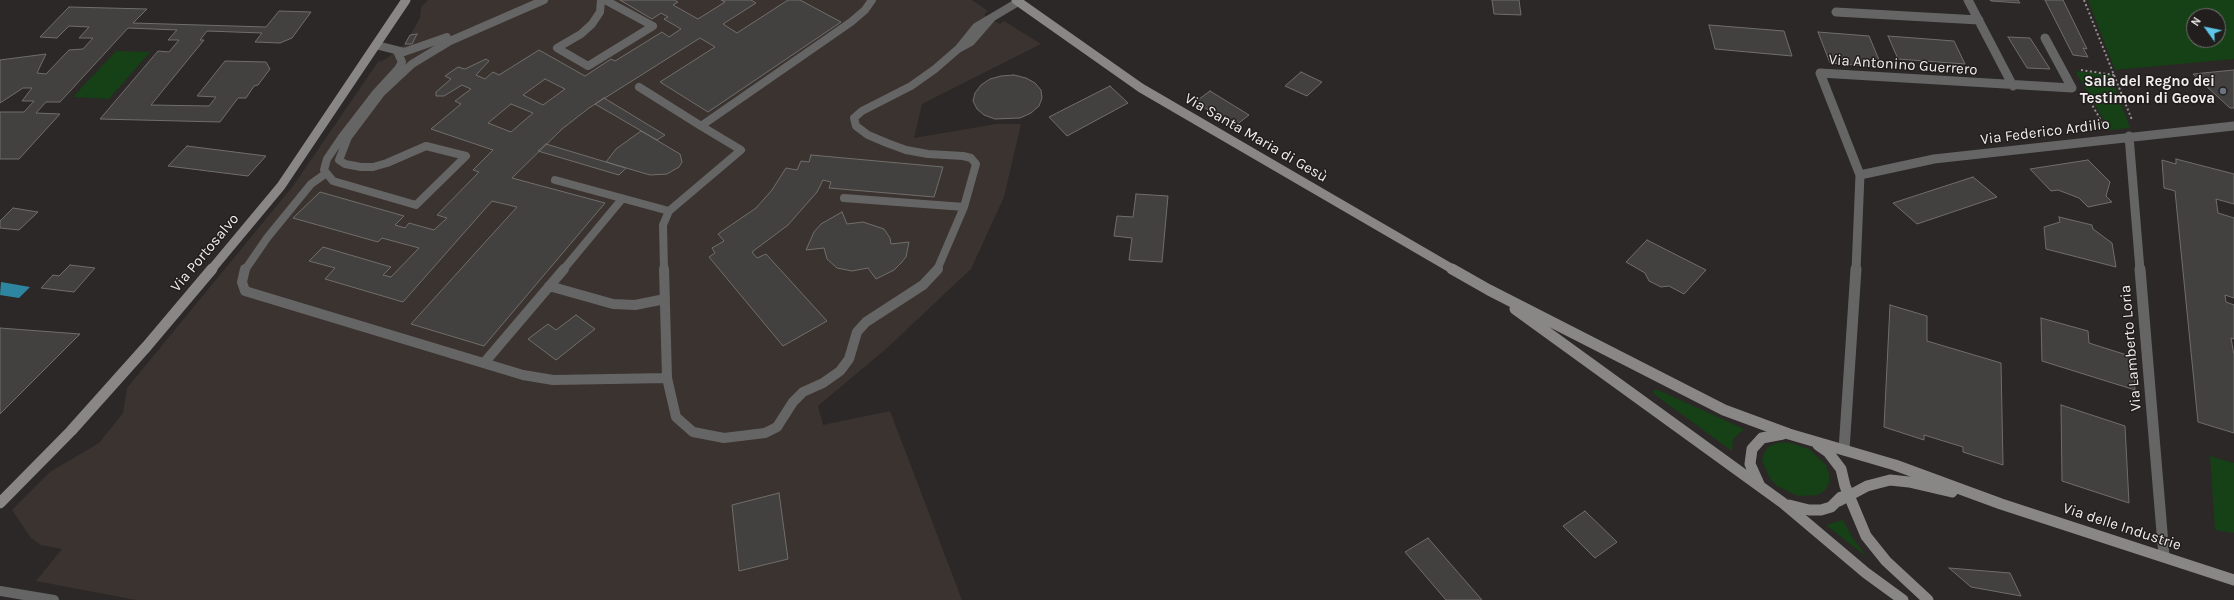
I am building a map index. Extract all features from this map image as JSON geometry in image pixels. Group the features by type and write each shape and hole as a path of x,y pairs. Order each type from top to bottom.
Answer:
{"main road":[{"name":"Via Portosalvo","path":"0,502 71,431 147,346 276,192 406,0"},
{"name":"Via Santa Maria di Gesù","path":"1017,1 1141,88 1489,290"},
{"path":"1489,290 1724,410 1789,434 1895,465 2001,504"},
{"path":"1489,290 1783,503 1866,573 1904,600"},
{"path":"1765,490 1758,482 1752,469 1750,456 1752,449 1756,442 1766,436 1789,434"},
{"path":"1810,440 1828,452 1835,460 1842,473 1844,494 1866,536 1886,561 1928,600"},
{"path":"1783,503 1796,508 1821,510 1831,507 1844,494 1875,483 1890,480 1909,482 2001,504"},
{"name":"Via delle Industrie","path":"2001,504 2234,580"}],"street":[{"path":"1968,0 2013,86"},
{"path":"1836,12 1979,20"},
{"name":"Via Antonino Guerrero","path":"1844,450 1857,260 1860,175 1820,73 2013,86 2072,88 2045,38"},
{"name":"Via Federico Ardilio","path":"1860,175 1934,159 2112,138 2234,126"},
{"name":"Via Lamberto Loria","path":"2134,136 2164,556"}],"lane":[{"path":"400,52 429,44 537,0"},
{"path":"400,52 402,62 400,66 376,93 327,159 324,170 325,174 333,181 416,205 466,156 426,146 388,163 373,167 355,166 345,164 339,160 348,137 376,99 412,64 450,41 544,0"},
{"path":"602,0 600,12 592,24 581,34 557,48 588,66 653,26 605,0"},
{"path":"702,126 851,22 865,10 872,0"},
{"path":"639,87 741,150 669,211 663,225 667,378 676,417 693,432 724,438 765,433 777,426 798,397 823,383 840,371 849,359 857,332 866,322 923,285 938,268 964,207 976,164 971,158 906,150 868,134 856,126 854,118 862,111 911,86 935,70 958,49 971,42 992,19 1017,1"},
{"path":"376,45 400,52 411,58 412,64"},
{"path":"325,174 311,184 267,238 245,269 242,282 245,291 523,375 553,380 667,378"},
{"path":"555,180 669,211"},
{"path":"844,198 964,207"},
{"path":"484,363 622,199"},
{"path":"549,286 613,304 636,304 665,299"},
{"path":"0,591 54,600"}],"path":[{"path":"2084,0 2114,75 2134,136"},
{"path":"2078,70 2114,75"},
{"path":"2082,88 2112,138"}],"shaded area":[{"path":"428,0 972,0 988,11 984,15 1000,24 1004,21 1041,44 922,104 914,138 996,124 1021,124 1004,197 971,269 887,348 818,406 823,425 890,411 962,600 136,600 36,581 62,549 41,545 31,538 12,510 50,472 99,443 123,413 127,388 293,186 378,62 386,59 405,44 420,18 421,7"}],"green space":[{"path":"2088,0 2234,0 2234,59 2115,70"},
{"path":"116,51 150,52 109,99 73,97"},
{"path":"2075,71 2111,75 2130,128 2110,130"},
{"path":"1654,390 1658,390 1744,429 1733,439 1732,451 1654,394"},
{"path":"1787,442 1809,449 1826,465 1829,475 1829,483 1825,490 1818,495 1798,496 1777,486 1770,478 1762,461 1764,453 1768,447 1777,443"},
{"path":"2210,456 2234,463 2234,533 2215,530"},
{"path":"1843,520 1852,537 1867,557 1826,525"}],"water":[{"path":"1,282 30,287 19,298 0,295"}],"building":[{"path":"620,0 674,0 678,2 673,5 698,19 725,2 721,0 751,0 756,3 723,24 737,33 788,0 800,0 841,22 708,112 660,82 715,47 700,38 589,108 562,129 512,178 605,203 484,346 411,324 517,207 492,201 403,302 325,279 335,268 309,261 323,247 391,267 383,275 391,277 419,248 382,238 378,242 293,218 320,192 404,216 395,225 405,228 409,223 434,230 447,218 437,215 479,172 473,170 493,150 431,129 461,104 455,101 471,89 462,85 444,96 436,96 436,92 451,79 445,76 458,67 465,69 486,59 489,61 476,75 485,79 493,72 499,75 539,50 585,76 611,59 615,61 662,32 669,37 681,29 664,19 668,17 661,13 652,19","holes":["545,79 565,89 543,105 523,95","511,104 533,113 511,132 488,123"]},
{"path":"1492,0 1519,0 1521,15 1494,14"},
{"path":"1990,0 2018,0 2020,3 1991,1"},
{"path":"2045,0 2063,0 2087,49 2083,48 2088,57 2073,55"},
{"path":"69,7 147,9 133,23 266,27 279,11 311,12 292,38 280,43 255,42 262,33 207,31 200,40 204,40 151,105 209,106 216,97 197,96 225,61 266,62 270,69 258,85 254,86 246,98 238,98 220,122 100,119 158,51 169,52 179,40 168,40 177,30 128,28 60,102 46,102 36,113 60,114 19,159 0,159 0,112 24,112 34,101 22,101 32,88 23,88 0,103 0,60 46,54 37,73 46,74 69,50 83,49 93,38 79,38 89,27 69,26 57,38 40,37"},
{"path":"1709,25 1784,31 1792,56 1715,49"},
{"path":"1818,32 1869,36 1882,67 1830,63"},
{"path":"417,34 412,44 405,44 410,35"},
{"path":"1888,36 1954,41 1965,64 1898,59"},
{"path":"2008,37 2030,38 2050,69 2027,68"},
{"name":"Sala del Regno dei Testimoni di Geova","path":"2234,70 2234,108 2230,108 2193,74"},
{"path":"1301,72 1322,82 1307,96 1285,86"},
{"path":"1014,75 1026,78 1035,83 1041,90 1042,98 1039,106 1031,113 1020,118 995,119 984,115 977,109 973,101 975,93 981,85 990,79"},
{"path":"1110,86 1128,103 1067,136 1049,117"},
{"path":"1210,91 1249,115 1235,126 1195,102"},
{"path":"604,98 665,135 657,140 595,104"},
{"path":"641,131 680,154 682,162 679,167 667,174 650,175 606,162 616,149"},
{"path":"546,144 626,168 619,175 538,151"},
{"path":"187,146 266,156 248,176 168,166"},
{"path":"811,155 943,167 934,197 829,188 831,182 823,180 817,192 788,225 752,252 757,258 766,254 827,321 783,346 709,257 715,253 712,248 724,241 718,234 756,208 772,190 786,168 797,170 801,161 809,162"},
{"path":"2176,159 2234,174 2234,204 2216,199 2218,213 2234,218 2234,298 2225,295 2226,302 2234,305 2234,339 2231,338 2234,355 2234,433 2198,422 2175,191 2164,188 2162,160 2176,164"},
{"path":"2088,160 2110,182 2106,196 2112,202 2088,207 2079,198 2058,190 2051,191 2030,169"},
{"path":"1973,177 1997,197 1917,224 1893,203"},
{"path":"1136,194 1168,196 1162,262 1129,260 1132,238 1114,236 1117,216 1133,217"},
{"path":"13,208 38,212 19,230 0,228 0,221"},
{"path":"842,212 847,224 863,222 884,229 890,238 891,244 909,242 906,257 894,270 876,279 868,268 852,271 837,268 827,259 824,248 806,250 814,232 821,224"},
{"path":"2059,217 2092,225 2093,229 2112,243 2116,267 2046,249 2044,227 2060,222"},
{"path":"1647,240 1706,270 1684,294 1669,286 1661,287 1649,281 1645,273 1626,262"},
{"path":"70,265 95,268 74,292 41,288 53,275 59,276"},
{"path":"1890,305 1927,316 1927,341 2001,363 2003,465 1963,452 1963,447 1924,435 1924,440 1884,427"},
{"path":"576,315 595,329 556,360 528,339 548,324 556,330"},
{"path":"2041,318 2088,331 2089,343 2133,357 2135,390 2042,361"},
{"path":"0,328 80,334 0,414"},
{"path":"2061,405 2125,426 2129,503 2062,481"},
{"path":"779,493 788,559 739,571 732,505"},
{"path":"1585,511 1617,542 1595,558 1563,526"},
{"path":"1428,538 1482,600 1446,600 1405,552"},
{"path":"1949,568 2010,573 2021,596 1971,587"}],"place":[{"name":"Sala del Regno dei Testimoni di Geova","path":"2223,91"}]}
